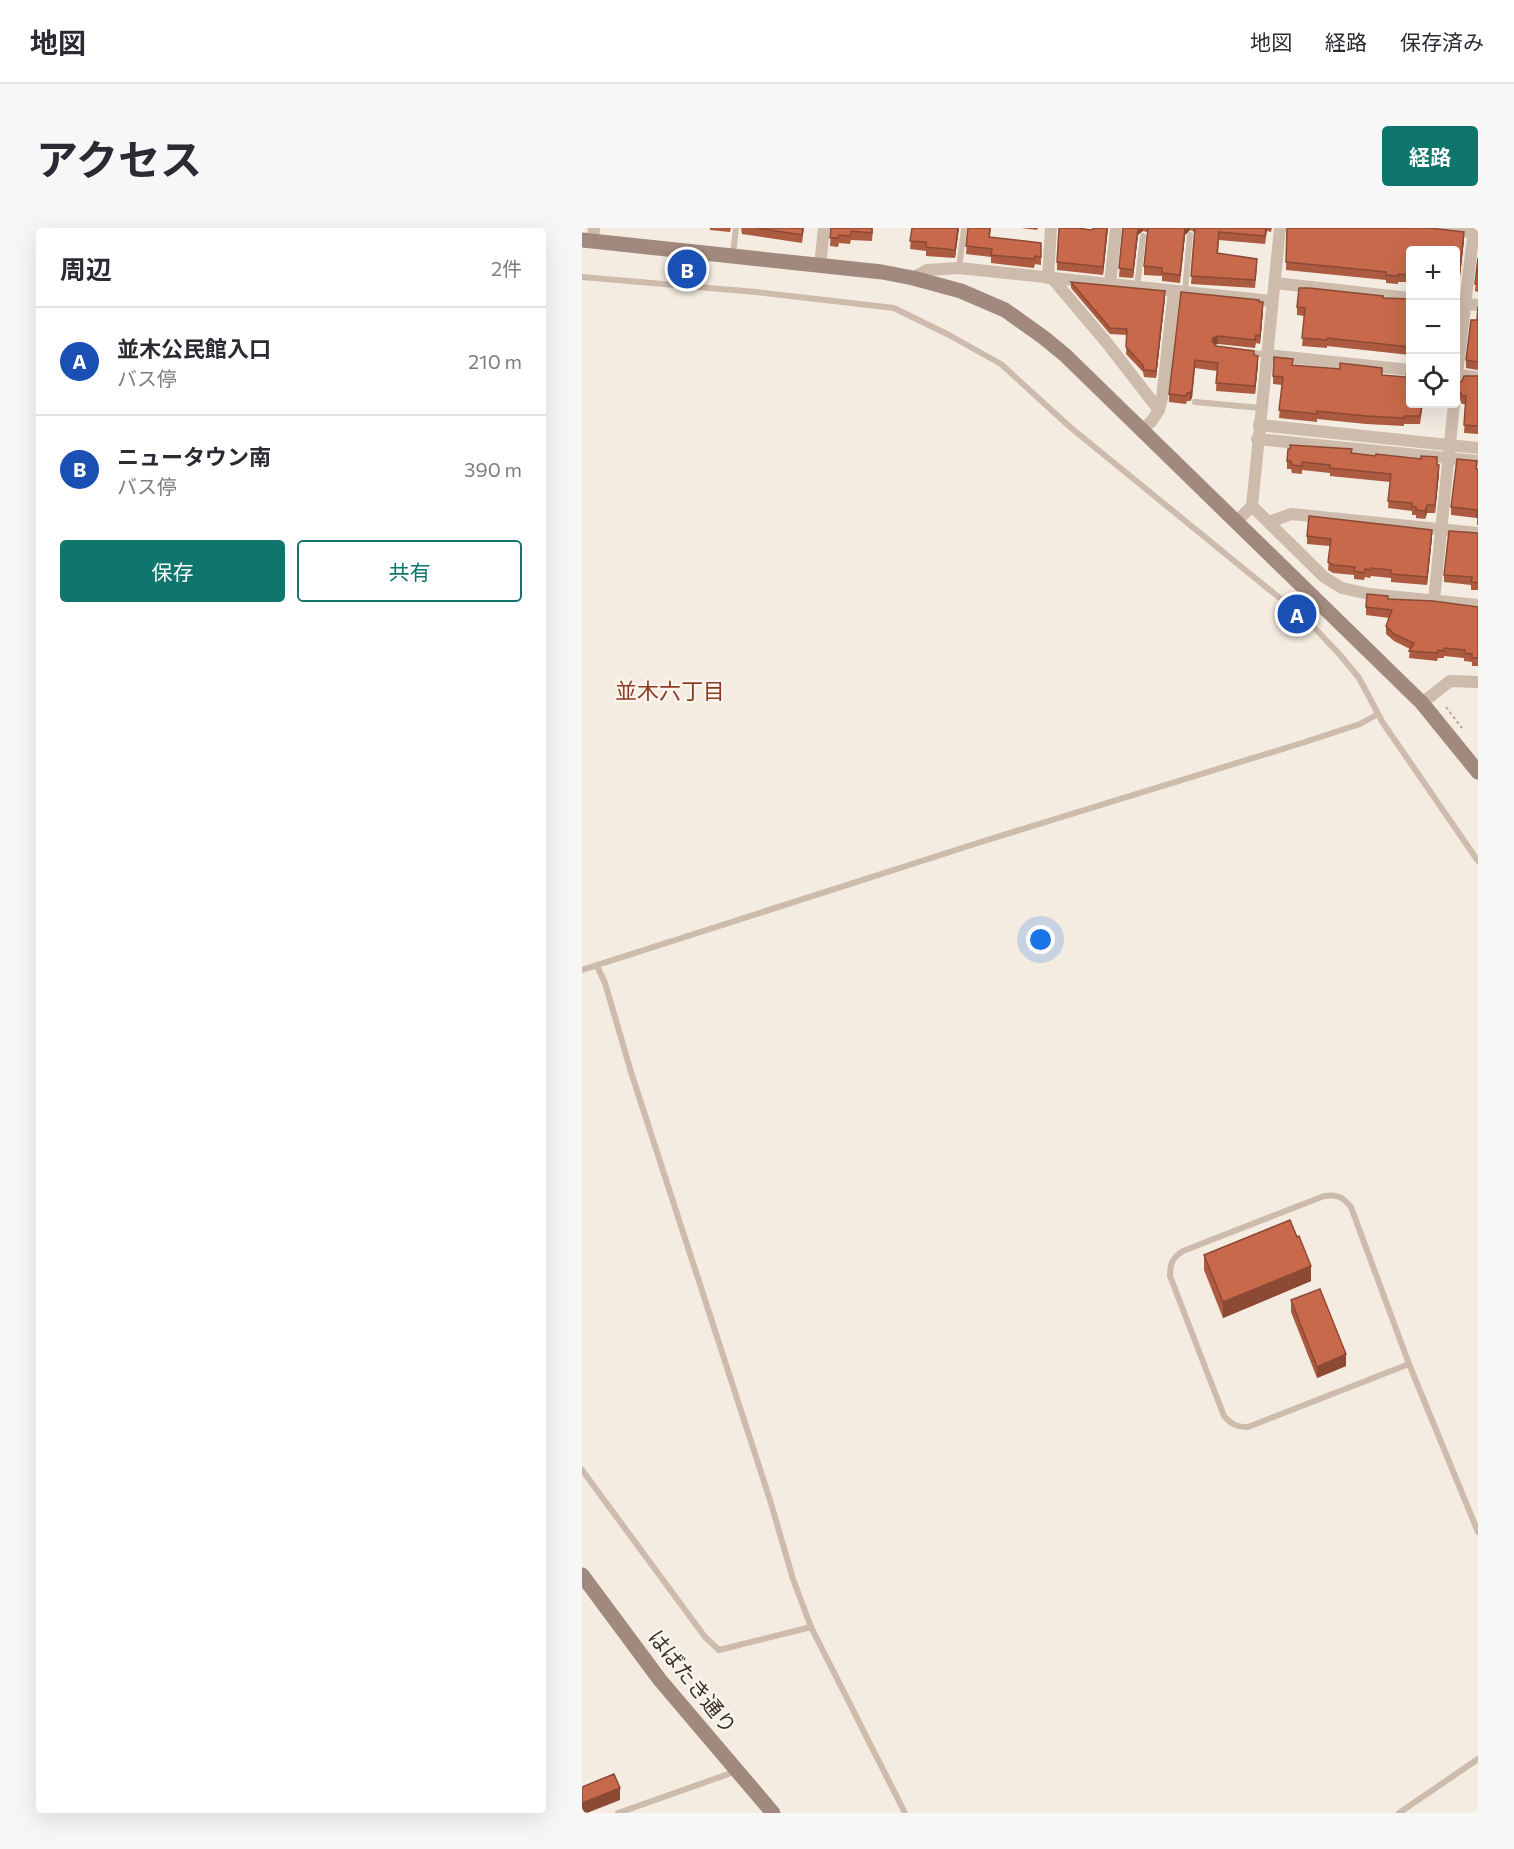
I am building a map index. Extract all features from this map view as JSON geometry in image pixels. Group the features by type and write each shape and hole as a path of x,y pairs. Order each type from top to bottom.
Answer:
{"street":[{"path":"820,266 824,228"},
{"path":"1056,228 1050,278 1107,343 1159,410"},
{"path":"1110,284 1116,228"},
{"path":"1236,522 1252,506 1280,228"},
{"path":"1432,228 1475,231 1459,354"},
{"path":"590,236 913,278 946,286 986,301 1024,323 1065,355 1422,703 1478,772"},
{"path":"913,278 927,270 959,268 1272,301"},
{"path":"1275,283 1406,298"},
{"path":"1141,430 1159,410 1179,292"},
{"path":"1267,355 1406,370"},
{"path":"1460,378 1478,377"},
{"path":"1434,600 1454,408"},
{"path":"1259,425 1478,448"},
{"path":"1257,439 1478,461"},
{"path":"1252,506 1324,577 1342,588 1369,594 1478,605"},
{"path":"1269,522 1291,514 1478,533"},
{"path":"1422,703 1450,681 1478,682"},
{"name":"はばたき通り","path":"582,1575 660,1680 773,1813"}],"lane":[{"path":"733,256 736,228"},
{"path":"959,268 964,228"},
{"path":"1179,292 1190,235"},
{"path":"1137,287 1143,236"},
{"path":"582,277 756,292 894,308 1001,364 1070,427 1309,622 1359,678 1378,714 1478,861"},
{"path":"1237,351 1267,355"},
{"path":"1195,402 1261,408"},
{"path":"582,970 763,911 1305,742 1360,724 1378,714"},
{"path":"597,966 605,983 631,1072 773,1511 786,1560 811,1627 904,1813"},
{"path":"1409,1364 1248,1426 1239,1427 1231,1424 1224,1416 1170,1276 1170,1265 1174,1256 1183,1251 1324,1196 1335,1194 1344,1198 1351,1207 1409,1364 1478,1532"},
{"path":"582,1470 705,1637 719,1650 811,1627"},
{"path":"1399,1813 1478,1759"},
{"path":"618,1813 738,1771"}],"building":[{"path":"757,228 803,228 802,235"},
{"path":"831,228 872,228 872,233 851,231 850,236 839,235 838,238 830,238"},
{"path":"912,228 958,228 955,250 926,247 926,242 910,241"},
{"path":"968,228 990,228 989,237 1041,243 1041,257 1035,256 1034,259 991,255 992,249 966,246"},
{"path":"1059,228 1091,230 1107,228 1103,267 1057,262"},
{"path":"1123,228 1138,228 1133,270 1119,268"},
{"path":"1148,228 1185,228 1180,275 1162,273 1162,268 1144,266"},
{"path":"1195,228 1266,228 1265,236 1219,232 1217,253 1257,259 1255,280 1191,276"},
{"path":"1287,228 1429,228 1464,232 1460,268 1460,246 1406,246 1406,275 1398,274 1398,276 1386,275 1386,272 1286,262"},
{"path":"1478,258 1478,284 1475,284"},
{"path":"1071,282 1165,291 1156,371 1144,370 1143,365 1126,347 1127,329 1110,328"},
{"path":"1299,288 1406,299 1406,347 1327,338 1327,340 1302,338 1305,308 1297,307"},
{"path":"1181,292 1263,302 1260,336 1256,335 1255,340 1218,336 1212,341 1216,346 1254,351 1254,355 1258,356 1255,386 1216,383 1218,363 1195,360 1190,393 1186,396 1169,394"},
{"path":"1478,306 1478,362 1466,360 1471,320 1477,320"},
{"path":"1274,357 1293,359 1292,365 1340,369 1340,363 1382,368 1382,375 1406,377 1406,408 1421,408 1420,416 1404,416 1404,418 1279,410 1283,377 1273,376"},
{"path":"1464,376 1478,376 1478,426 1464,425 1466,396 1462,396 1460,392 1460,382"},
{"path":"1290,445 1352,449 1351,453 1376,456 1376,454 1421,459 1421,456 1437,457 1437,465 1439,465 1435,505 1427,505 1425,511 1416,510 1416,507 1412,507 1412,503 1388,501 1391,474 1330,468 1330,465 1302,462 1302,466 1292,465 1291,461 1287,461"},
{"path":"1457,459 1477,461 1478,517 1477,510 1451,507"},
{"path":"1309,516 1432,530 1427,577 1391,574 1391,570 1371,568 1370,570 1365,569 1364,573 1354,571 1355,567 1333,565 1328,562 1331,539 1307,536"},
{"path":"1449,531 1478,533 1478,583 1471,582 1472,577 1444,575"},
{"path":"1367,594 1388,596 1388,599 1433,601 1478,607 1478,658 1472,658 1472,654 1464,653 1465,650 1444,648 1444,651 1438,650 1437,653 1409,651 1414,643 1394,634 1386,626 1392,610 1366,607"},
{"path":"1290,1220 1311,1266 1223,1302 1204,1255"},
{"path":"1320,1289 1346,1354 1317,1367 1291,1300"},
{"path":"614,1774 620,1788 582,1803 582,1787"}],"place":[{"name":"ニュータウン南","path":"687,269"},
{"name":"並木公民館入口","path":"1297,614"}],"district":[{"name":"並木六丁目","path":"670,691"}]}
